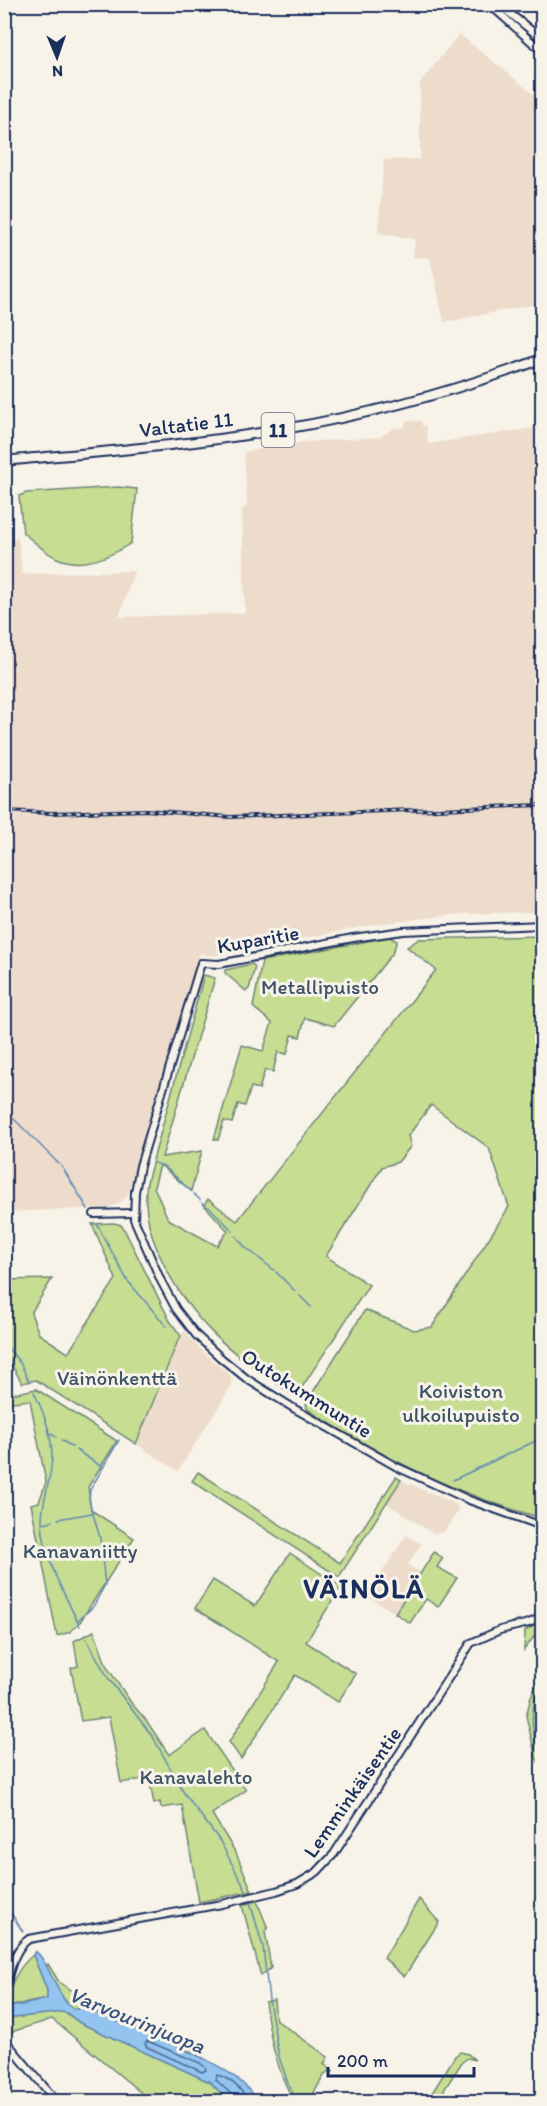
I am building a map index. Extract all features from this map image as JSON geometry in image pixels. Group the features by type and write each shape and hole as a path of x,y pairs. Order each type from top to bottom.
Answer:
{"highway":[{"name":"Valtatie 11","path":"4,461 198,441 284,429 372,411 439,394 543,359"}],"street":[{"path":"489,4 543,51"},
{"path":"498,4 543,39"},
{"name":"Kuparitie","path":"133,1213 140,1166 201,963 219,964 353,938 403,931 543,925"},
{"path":"94,1214 133,1213"},
{"name":"Outokummuntie","path":"133,1213 161,1281 176,1309 203,1342 247,1379 332,1431 397,1467 469,1500 543,1525"},
{"name":"Lemminkäisentie","path":"4,1990 20,1948 24,1943 36,1937 222,1904 287,1888 311,1876 327,1864 334,1854 471,1643 500,1630 543,1617"},
{"path":"4,2040 57,2102"}],"shaded area":[{"path":"459,34 542,101 542,303 444,322 430,258 413,257 415,239 378,233 384,160 420,159 420,83"},
{"path":"405,421 422,421 422,426 426,426 428,444 534,428 542,550 542,912 460,914 378,924 212,956 200,953 127,1197 107,1208 5,1212 5,539 18,538 22,574 134,571 119,617 245,613 242,510 247,505 244,452 303,442 380,437 394,428 405,427"},
{"path":"184,1331 200,1349 230,1375 232,1385 178,1471 136,1444 176,1343"},
{"path":"401,1480 456,1504 458,1511 444,1532 434,1534 386,1503"},
{"path":"406,1535 421,1544 408,1565 421,1573 395,1613 367,1596"}],"green space":[{"path":"118,487 137,489 131,543 114,553 86,562 66,561 48,553 23,533 19,496 26,493"},
{"name":"Koiviston ulkoilupuisto","path":"542,936 542,1518 480,1498 420,1473 334,1426 307,1409 306,1403 365,1310 414,1330 432,1327 509,1207 489,1148 431,1105 408,1136 411,1146 398,1162 382,1167 326,1256 369,1285 297,1395 290,1393 230,1349 198,1317 171,1278 159,1254 152,1237 146,1201 147,1182 204,975 215,978 162,1157 202,1151 191,1191 160,1165 154,1187 168,1219 217,1246 228,1231 204,1205 208,1199 237,1221 436,970 407,947 419,939"},
{"name":"Metallipuisto","path":"389,937 397,941 392,954 334,1026 305,1018 300,1037 292,1035 287,1054 278,1052 273,1072 265,1070 259,1089 251,1087 245,1106 238,1104 232,1123 224,1121 218,1140 214,1139 242,1045 263,1051 272,1023 253,1007 262,961"},
{"path":"252,964 255,967 249,989 246,991 225,973 225,970"},
{"name":"Väinönkenttä","path":"92,1224 121,1225 125,1231 170,1321 181,1336 136,1444 36,1380 22,1383 9,1360 5,1360 5,1280 52,1279 31,1313 39,1334 68,1353 116,1279"},
{"name":"Kanavaniitty","path":"36,1389 117,1441 88,1487 91,1510 134,1538 80,1622 70,1632 57,1636 31,1504 39,1502 46,1482 30,1400 5,1403 7,1395"},
{"path":"198,1472 340,1563 396,1477 401,1480 339,1577 192,1481"},
{"path":"434,1552 443,1558 437,1567 457,1578 438,1607 426,1599 410,1623 395,1613"},
{"path":"290,1553 341,1587 306,1642 356,1674 338,1702 295,1675 241,1759 229,1742 279,1662 195,1608 213,1580 255,1606"},
{"path":"542,1621 542,1626 524,1650 525,1631"},
{"name":"Kanavalehto","path":"94,1631 107,1667 169,1755 205,1730 246,1790 212,1814 236,1853 252,1891 199,1902 182,1805 161,1808 160,1802 154,1804 149,1778 121,1783 109,1717 81,1721 71,1668 78,1666 74,1641"},
{"path":"542,1672 542,1768 536,1758 526,1716"},
{"path":"419,1899 439,1922 404,1977 384,1958"},
{"path":"257,1901 268,1929 265,1931 271,1968 261,1976 242,1905"},
{"path":"33,1955 47,1990 47,1999 7,2007 9,1992 15,1978"},
{"path":"48,1964 59,1982 79,1996 196,2051 203,2057 109,2019 86,2007 76,2009 72,2007 50,1976 46,1965"},
{"path":"274,2000 276,2020 328,2057 324,2064 334,2072 329,2071 325,2074 309,2101 294,2101 278,2065 265,2002"},
{"path":"62,2012 80,2023 210,2082 229,2101 151,2101 52,2019 5,2034 5,2019"},
{"path":"460,2052 468,2054 475,2060 468,2058 462,2062 437,2101 427,2101 455,2056"}],"water":[{"path":"35,1951 45,1963 70,2007 76,2009 85,2007 206,2060 229,2073 246,2087 255,2101 229,2101 210,2082 80,2023 67,2013 5,2019 5,2007 47,1999 47,1990 33,1955"}],"waterway":[{"path":"4,1109 62,1167 88,1209"},
{"path":"154,1163 164,1166 191,1191"},
{"path":"194,1194 200,1200"},
{"path":"202,1203 233,1231"},
{"path":"97,1224 127,1280 166,1326"},
{"path":"236,1236 245,1247 274,1270"},
{"path":"276,1272 295,1291"},
{"path":"300,1296 311,1307"},
{"path":"4,1343 21,1364 29,1382"},
{"path":"34,1392 45,1419 52,1448 51,1468 42,1518 45,1545 55,1574 80,1626"},
{"path":"49,1432 56,1437"},
{"path":"453,1480 542,1438"},
{"path":"61,1440 72,1447"},
{"path":"78,1620 93,1607 105,1585 100,1538 89,1500 90,1490 119,1440"},
{"path":"76,1450 102,1467"},
{"path":"58,1519 92,1513"},
{"path":"43,1523 53,1521"},
{"path":"86,1638 108,1678 153,1737 184,1793 220,1841 246,1891"},
{"path":"539,1644 542,1653"},
{"path":"542,1680 535,1699 532,1718 534,1737 542,1756"},
{"path":"4,1902 23,1932"},
{"path":"250,1902 263,1947 279,2057 289,2086 298,2102"}],"railway":[{"path":"4,811 52,813 146,810 230,817 542,805"}],"district":[{"name":"VÄINÖLÄ","path":"364,1588"}],"water label":[{"name":"Varvourinjuopa","path":"137,2020"}]}
